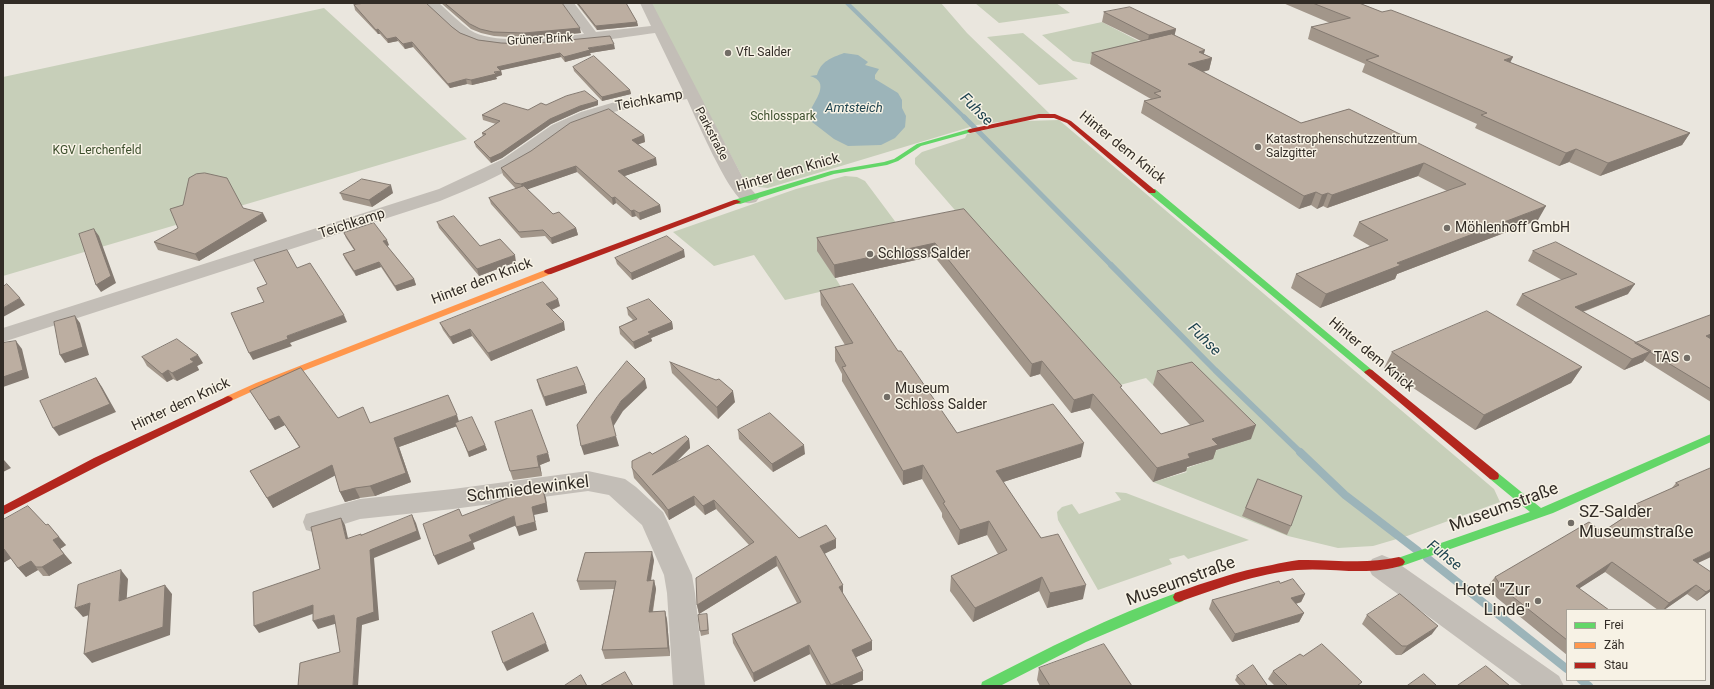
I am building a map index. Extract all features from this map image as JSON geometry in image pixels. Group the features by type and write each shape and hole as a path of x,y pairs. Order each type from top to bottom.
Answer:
{"street":[{"name":"Grüner Brink","path":"432,3 466,33 485,40 529,43 659,29"},
{"path":"568,3 594,37"},
{"name":"Parkstraße","path":"646,3 690,94 737,184 750,198"},
{"name":"Teichkamp","path":"3,335 434,197 471,182 506,164 560,127 588,115 621,106 690,94"},
{"name":"Hinter dem Knick","path":"3,511 81,469 211,406 259,385 572,262 750,198 834,171 860,169 890,163 918,145 984,127 1039,116 1055,116 1069,122 1539,513"},
{"name":"Museumstraße","path":"987,686 1034,661 1151,608 1214,584 1253,573 1298,565 1348,568 1382,567 1411,559 1539,513 1711,438"},
{"name":"Schmiedewinkel","path":"316,522 360,509 453,499 588,481 616,486 627,494 653,519 678,575 681,593 689,686"},
{"path":"1382,567 1548,686"}],"green space":[{"name":"Schlosspark","path":"650,3 941,3 967,33 1051,115 977,125 768,188 749,186 745,182"},
{"path":"975,3 1056,3 1070,13 999,23"},
{"name":"KGV Lerchenfeld","path":"324,8 467,139 3,276 3,77"},
{"path":"1102,22 1152,48 1089,64 1073,61 1042,35"},
{"path":"1023,33 1078,79 1039,85 987,37"},
{"path":"1059,120 1494,489 1500,502 1407,536 1373,546 1338,548 1288,536 1153,482 1187,472 1184,469 1213,459 1208,453 1251,438 1188,375 1153,385 1146,378 1109,388 915,164 915,158 922,152 965,138 967,134 1025,121"},
{"path":"845,176 857,177 865,181 903,232 818,250 841,287 785,300 754,255 714,266 673,232 796,189"},
{"path":"1115,492 1126,493 1249,540 1188,559 1184,555 1169,559 1172,564 1098,590 1058,520 1057,512 1062,507 1072,504 1079,514 1121,500"}],"water":[{"name":"Amtsteich","path":"844,53 858,55 868,62 865,65 879,69 875,75 875,79 898,93 902,100 902,108 906,116 905,127 895,138 881,145 848,146 834,139 812,122 809,113 820,92 820,82 810,76 817,75 824,63"}],"building":[{"path":"365,3 426,3 460,33 478,40 527,44 610,36 614,44 588,48 590,50 564,57 560,53 497,67 501,71 494,72 496,74 471,80 466,79 448,84 412,42 403,44 396,37 387,39 378,29 376,30 354,5"},
{"path":"445,3 562,3 580,28 524,33 493,32 480,29 470,24"},
{"path":"578,3 626,3 637,22 596,26"},
{"path":"1313,3 1359,3 1382,12 1391,10 1513,57 1504,60 1690,133 1608,163 1576,149 1566,153 1481,115 1487,113 1366,60 1379,56 1311,27 1350,18"},
{"path":"1130,7 1176,29 1149,35 1104,12"},
{"path":"1172,34 1205,50 1199,52 1212,58 1188,64 1301,123 1349,109 1546,206 1397,263 1401,265 1326,294 1296,274 1388,240 1359,222 1466,184 1424,163 1332,195 1328,193 1322,195 1316,192 1304,196 1144,101 1161,97 1154,93 1161,91 1092,53"},
{"path":"594,56 630,90 602,97 573,67"},
{"path":"585,91 598,101 580,106 550,119 501,153 490,158 474,142 486,134 482,133 500,121 482,115 504,103 528,110 541,103 546,105 566,96"},
{"path":"609,109 644,135 632,140 656,158 618,171 660,205 639,213 634,210 631,211 615,197 612,198 576,166 521,184 515,183 501,168 531,151 570,123"},
{"path":"205,173 227,178 243,208 263,213 195,254 154,242 178,228 170,209 183,205 189,178 196,174"},
{"path":"362,179 391,185 369,200 340,193"},
{"path":"524,186 553,214 559,212 576,228 551,238 543,230 519,232 489,198"},
{"path":"964,209 1122,386 1120,387 1161,434 1204,421 1157,371 1192,362 1256,425 1212,439 1218,445 1188,454 1190,458 1157,468 1093,394 1074,400 1042,361 1032,364 935,243 834,265 817,238"},
{"path":"454,216 480,246 500,239 515,255 477,269 437,222"},
{"path":"374,223 387,240 383,241 414,279 395,286 379,262 354,271 343,254 355,250 344,233"},
{"path":"94,229 111,276 96,285 79,234"},
{"path":"667,236 684,250 631,273 615,258"},
{"path":"1556,242 1635,284 1575,307 1651,351 1632,359 1522,294 1577,274 1533,251"},
{"path":"287,250 297,268 310,263 344,315 287,336 288,339 249,353 231,313 264,302 257,288 267,284 254,260"},
{"path":"543,282 558,299 546,304 564,322 488,353 470,329 450,337 440,323"},
{"path":"7,284 20,298 3,308 3,287"},
{"path":"853,284 898,351 901,351 957,433 1053,404 1084,443 996,471 1041,538 1058,534 1086,585 1050,593 1042,577 975,608 951,576 1007,550 989,521 960,530 943,503 945,502 923,465 903,471 842,367 846,366 835,347 853,343 820,291"},
{"path":"649,299 672,322 648,332 651,334 633,342 619,327 637,319 627,308"},
{"path":"1487,311 1582,367 1484,415 1392,352"},
{"path":"1711,315 1711,334 1706,336 1711,339 1711,389 1635,343"},
{"path":"75,316 83,347 60,355 54,322"},
{"path":"177,339 198,355 190,359 194,362 172,373 168,370 162,374 142,357"},
{"path":"16,341 23,370 3,377 3,343"},
{"path":"627,361 645,379 621,401 611,417 616,436 581,446 577,425 597,397"},
{"path":"670,362 716,380 719,379 733,391 717,407"},
{"path":"577,367 585,385 544,397 537,380"},
{"path":"301,368 338,418 363,407 370,423 448,395 457,415 394,438 406,473 370,486 340,492 332,465 267,498 250,471 300,447 279,416 269,420 250,391"},
{"path":"96,378 110,404 53,428 40,401"},
{"path":"532,410 548,453 537,456 539,467 510,471 495,422"},
{"path":"770,413 804,445 772,464 738,430"},
{"path":"472,417 485,445 468,452 455,423"},
{"path":"686,436 689,439 652,475 708,445 799,538 826,525 836,539 820,546 843,585 839,587 872,641 852,650 863,671 831,685 809,645 753,673 732,634 801,602 776,556 697,605 696,578 754,542 714,500 703,506 694,496 668,510 632,468 632,461 650,452 652,454"},
{"path":"1711,468 1711,551 1693,560 1711,572 1711,589 1706,592 1696,585 1669,603 1612,562 1576,586 1608,609 1566,609 1566,639 1503,589 1495,577 1589,522 1602,532 1640,507 1636,504 1679,485 1676,483"},
{"path":"1258,479 1302,496 1291,526 1246,508"},
{"path":"543,490 546,503 532,507 535,522 516,527 514,516 469,535 472,541 434,556 423,524 459,509 462,516 511,497 510,494"},
{"path":"28,506 46,525 48,524 59,537 53,540 64,554 42,567 36,567 31,561 18,568 4,549 3,550 3,520"},
{"path":"412,515 417,531 370,550 374,612 357,618 353,686 298,686 300,663 340,652 334,615 313,621 313,605 254,626 253,592 320,569 311,527 341,518 346,539 361,535"},
{"path":"652,552 647,581 654,580 649,612 665,611 668,648 602,650 616,581 577,581 585,553"},
{"path":"121,570 119,601 165,585 163,627 84,654 90,603 75,608 78,585"},
{"path":"1293,579 1305,594 1291,598 1304,613 1235,634 1212,600 1279,581 1280,583"},
{"path":"1400,594 1438,626 1407,646 1402,646 1367,615"},
{"path":"533,613 546,643 503,663 492,632"},
{"path":"707,614 708,630 700,631 698,615"},
{"path":"1104,644 1132,686 1050,686 1039,668"},
{"path":"1322,644 1362,682 1357,686 1288,686 1273,671 1300,654 1303,656"},
{"path":"1253,665 1267,685 1246,686 1237,676"},
{"path":"1486,666 1510,686 1457,686"},
{"path":"625,672 633,686 600,686"},
{"path":"1424,674 1437,686 1407,686"},
{"path":"581,675 587,686 564,686"}],"waterway":[{"name":"Fuhse","path":"847,3 965,118"},
{"name":"Fuhse","path":"965,118 1112,266"},
{"name":"Fuhse","path":"1111,265 1215,370 1301,453"},
{"name":"Fuhse","path":"1300,452 1345,495 1418,551"},
{"name":"Fuhse","path":"1427,558 1566,668"},
{"name":"Fuhse","path":"1582,681 1589,686"}],"traffic: fast":[{"path":"737,202 833,172 885,164 896,160 919,145 970,131"},
{"path":"1152,191 1369,372"},
{"path":"1399,562 1549,510 1711,438"},
{"path":"1494,476 1539,513"},
{"path":"987,686 1082,638 1179,597"}],"traffic: slow":[{"path":"228,399 259,385 548,272"}],"traffic: jam":[{"path":"970,131 1039,116 1055,116 1069,122 1152,191"},
{"path":"548,272 737,202"},
{"path":"1369,372 1494,476"},
{"path":"3,511 98,461 228,399"},
{"path":"1179,597 1239,577 1294,565 1373,567 1399,562"}],"place":[{"name":"VfL Salder","path":"728,53"},
{"name":"Katastrophenschutzzentrum Salzgitter","path":"1258,147"},
{"name":"Möhlenhoff GmbH","path":"1447,228"},
{"name":"Schloss Salder","path":"870,254"},
{"name":"TAS","path":"1687,358"},
{"name":"Museum Schloss Salder","path":"887,397"},
{"name":"SZ-Salder Museumstraße","path":"1571,523"},
{"name":"Hotel \"Zur Linde\"","path":"1538,601"}]}
